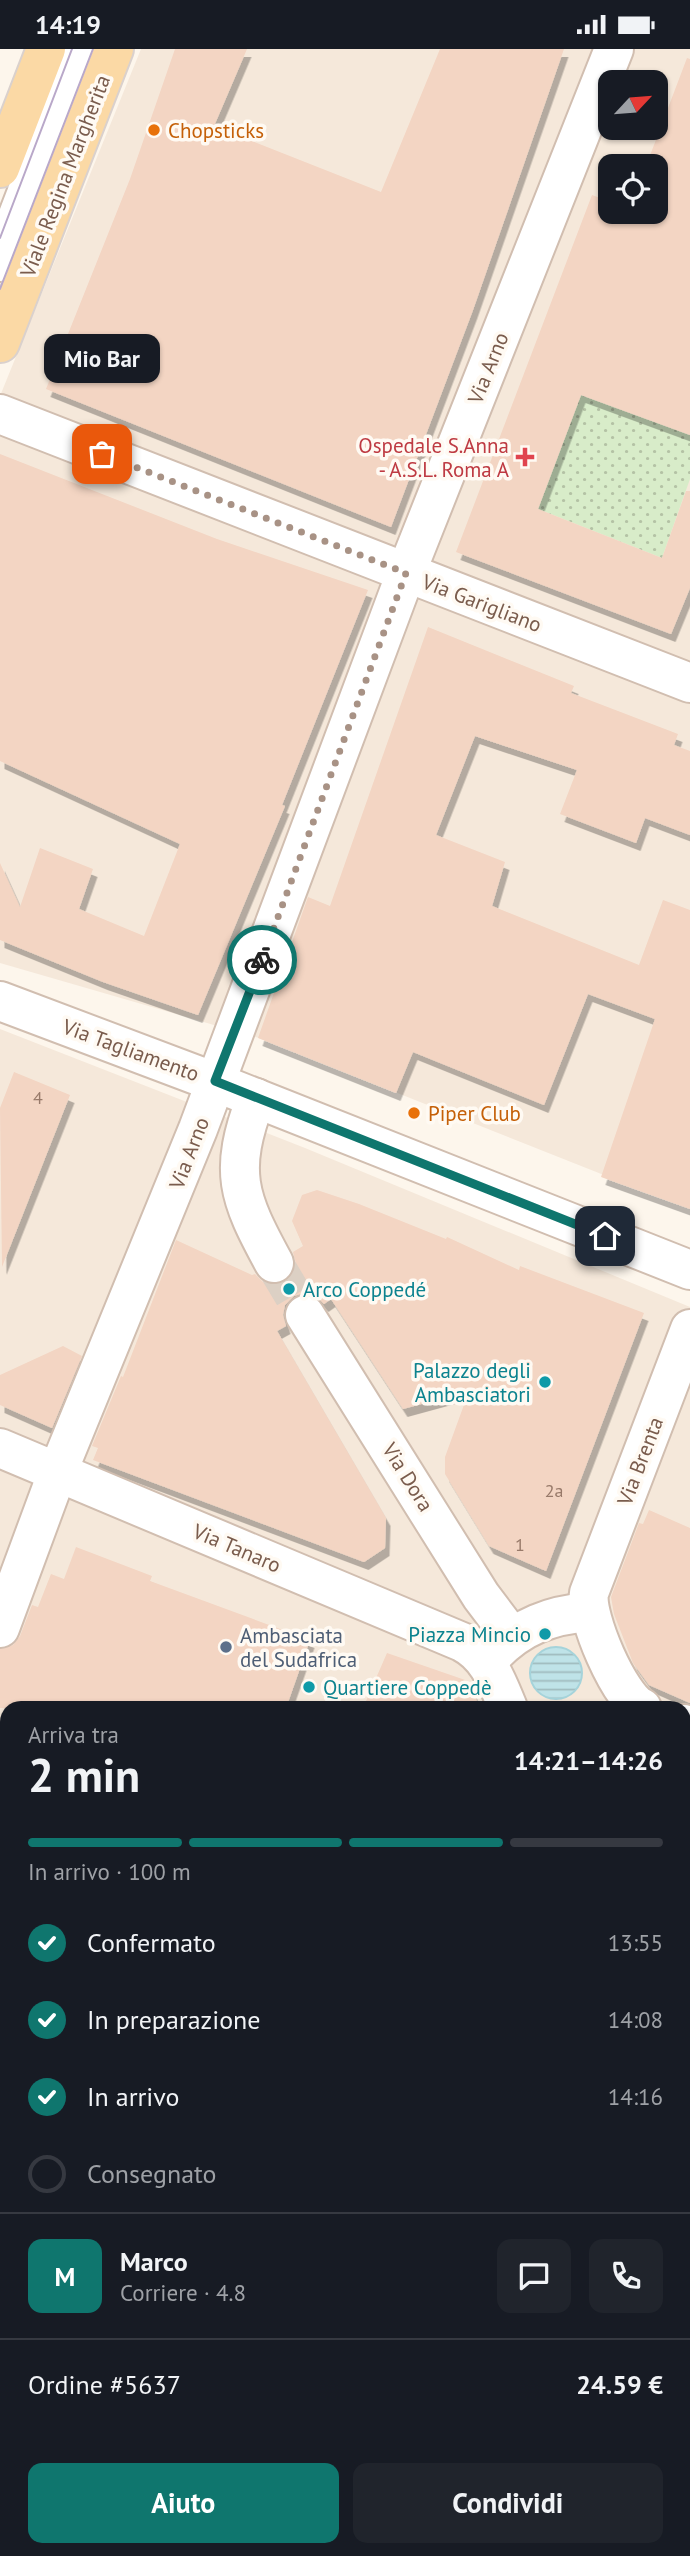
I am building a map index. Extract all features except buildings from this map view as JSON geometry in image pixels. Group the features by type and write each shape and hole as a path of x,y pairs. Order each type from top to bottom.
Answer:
{"main road":[{"path":"0,168 46,49"},
{"name":"Viale Regina Margherita","path":"0,343 114,49"}],"street":[{"name":"Viale Regina Margherita","path":"0,262 82,49"},
{"name":"Via Arno","path":"0,1627 58,1472 170,1202 406,573 614,49"},
{"name":"Via Garigliano","path":"0,414 690,683"},
{"name":"Via Tagliamento","path":"0,1001 215,1081 690,1270"},
{"path":"256,1098 241,1145 240,1184 248,1213 274,1263"},
{"name":"Via Dora","path":"305,1315 481,1595 491,1649"},
{"name":"Via Brenta","path":"589,1602 690,1329"},
{"name":"Via Tanaro","path":"0,1448 491,1649"},
{"path":"506,1701 491,1649 530,1626 568,1613 589,1602 623,1700"}],"shaded area":[{"path":"141,49 690,49 690,1200 687,1208 259,1038 0,963 0,396"},
{"path":"0,1029 305,1148 690,1307 690,1701 0,1701"}],"green space":[{"path":"581,395 690,435 690,479 662,558 538,509"}],"water":[{"path":"556,1647 566,1649 574,1655 580,1663 580,1683 574,1691 566,1697 556,1699 546,1697 538,1691 532,1683 530,1673 532,1663 538,1655 546,1649"}],"tunnel":[{"path":"274,1263 305,1315"}],"tram line":[{"path":"0,238 72,49"},
{"path":"0,289 93,49"}],"way so far":[{"path":"102,454 406,573 262,960"}],"place":[{"name":"Chopsticks","path":"154,130"},
{"name":"Mio Bar","path":"102,454"},
{"name":"Ospedale S.Anna - A.S.L. Roma A","path":"525,457"},
{"name":"Piper Club","path":"414,1113"},
{"name":"Arco Coppedé","path":"289,1289"},
{"name":"Palazzo degli Ambasciatori","path":"545,1382"},
{"name":"Piazza Mincio","path":"545,1634"},
{"name":"Ambasciata del Sudafrica","path":"226,1647"},
{"name":"Quartiere Coppedè","path":"309,1687"}],"route":[{"path":"262,960 215,1081 605,1236"}]}
